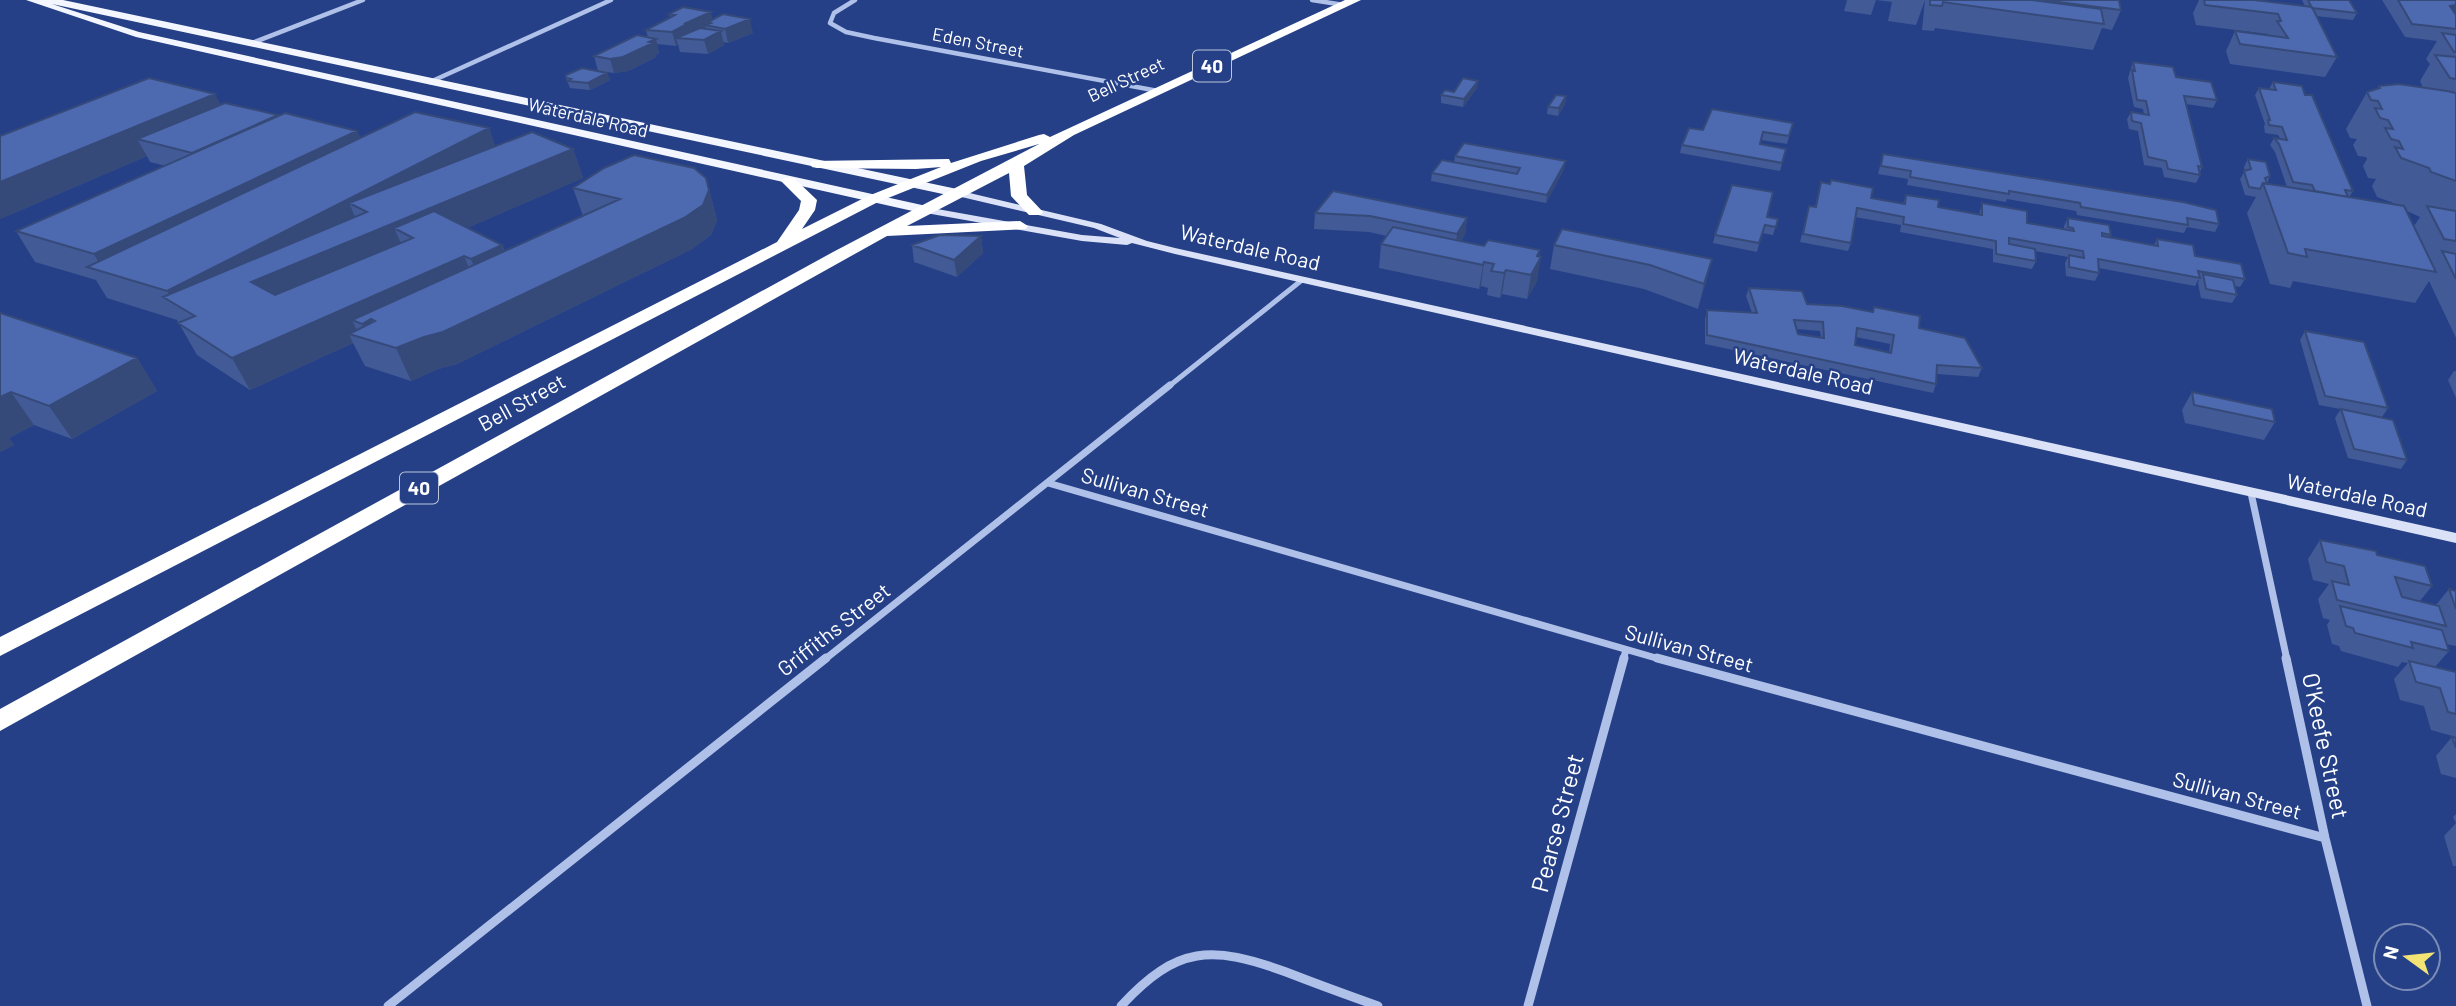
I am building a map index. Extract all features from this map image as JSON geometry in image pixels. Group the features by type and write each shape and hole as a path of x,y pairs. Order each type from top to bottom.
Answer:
{"highway":[{"name":"Bell Street","path":"0,721 883,232 1016,164 1069,132 1350,2"},
{"name":"Bell Street","path":"0,647 873,200 909,183 976,158 1069,132"},
{"path":"817,164 916,165 976,158"},
{"path":"1016,164 1019,196 1035,212"},
{"path":"783,245 807,210 809,200 789,181"},
{"path":"883,232 1020,226"}],"main road":[{"name":"Waterdale Road","path":"31,0 136,34 926,210"},
{"name":"Waterdale Road","path":"49,0 429,83 957,193"},
{"path":"224,54 253,43"}],"street":[{"path":"253,43 363,0"},
{"path":"429,83 611,0"},
{"name":"Eden Street","path":"855,0 834,13 830,23 846,32 874,38 1158,91"},
{"path":"1312,0 1350,2"},
{"name":"Waterdale Road","path":"957,193 1097,226 1143,243 1302,280 2456,538"},
{"name":"Waterdale Road","path":"926,210 1082,238 1143,243"},
{"name":"Griffiths Street","path":"388,1006 1302,280"},
{"name":"Sullivan Street","path":"1048,483 1626,650 2325,838"},
{"name":"O'Keefe Street","path":"2252,492 2325,838 2367,1006"},
{"name":"Pearse Street","path":"1528,1006 1626,650"},
{"path":"1121,1006 1132,992 1160,970 1185,959 1228,954 1258,962 1378,1006"}],"building":[{"path":"1930,0 2032,0 2101,9 2104,24 1943,2 1942,6 1930,5"},
{"path":"2043,0 2119,0 2121,10"},
{"path":"2204,0 2254,0 2312,7 2337,57 2240,44 2235,31 2288,38 2277,21 2281,21 2278,14 2205,5"},
{"path":"2308,0 2349,0 2357,13 2312,8"},
{"path":"2398,0 2456,0 2456,5 2450,6 2456,15 2456,29 2412,24"},
{"path":"683,7 711,12 672,32 646,30 675,15 669,14"},
{"path":"723,14 750,19 725,29 705,25"},
{"path":"700,28 721,31 704,40 676,38"},
{"path":"2442,33 2456,35 2456,52 2454,52"},
{"path":"637,35 656,39 623,57 610,59 594,56"},
{"path":"2435,55 2456,57 2456,79 2450,78"},
{"path":"2133,62 2173,67 2176,77 2211,82 2217,100 2184,96 2202,167 2198,166 2200,175 2168,169 2166,161 2148,157 2141,123 2132,121 2131,112 2149,115 2146,101 2137,100"},
{"path":"582,68 607,73 588,83 568,81 571,79 566,78 566,75"},
{"path":"149,78 215,94 0,182 0,136"},
{"path":"1463,78 1478,81 1464,99 1441,95 1445,90 1454,92"},
{"path":"2273,82 2302,86 2305,95 2312,95 2353,191 2345,190 2348,197 2315,191 2312,185 2293,182 2279,144 2274,138 2287,140 2282,127 2269,125 2270,120 2259,88 2276,90"},
{"path":"2399,84 2456,93 2456,181 2401,158 2395,147 2403,149 2399,141 2391,139 2385,128 2393,129 2388,120 2380,118 2375,108 2382,109 2378,101 2371,100 2367,92 2380,88 2379,86"},
{"path":"1556,95 1566,96 1559,108 1548,107"},
{"path":"225,103 278,115 192,153 137,139"},
{"path":"1712,109 1793,123 1789,136 1763,132 1760,144 1786,149 1782,163 1682,145 1689,128 1703,130"},
{"path":"415,112 489,128 167,291 87,267"},
{"path":"285,113 357,131 94,254 16,231"},
{"path":"532,132 573,149 251,282 275,295 413,238 394,228 434,211 502,245 471,259 464,256 232,358 178,323 195,316 163,297 367,212 349,203"},
{"path":"1464,143 1566,161 1547,195 1432,173 1442,160 1517,174 1520,168 1455,156"},
{"path":"1883,154 2183,202 2216,210 2219,224 2187,218 2188,225 2081,207 2080,203 1910,177 1911,171 1881,166"},
{"path":"634,155 694,168 706,178 709,190 703,205 684,218 443,332 396,348 349,334 375,321 371,319 362,324 352,320 620,199 573,188 604,168"},
{"path":"2248,159 2266,162 2270,176 2265,178 2267,184 2263,183 2260,189 2249,187 2244,171 2251,169"},
{"path":"1831,180 1873,188 1871,198 1905,204 1906,195 1939,200 1938,207 1982,215 1982,203 2027,211 2027,223 2074,231 2068,227 2068,218 2109,225 2111,235 2102,233 2102,236 2158,246 2157,239 2193,245 2195,256 2241,264 2245,279 2198,271 2200,278 2098,259 2099,273 2069,267 2069,255 2084,258 2083,251 2009,238 2009,244 2035,249 2036,261 1996,254 1996,241 1903,224 1904,217 1857,208 1851,243 1803,234 1809,206 1816,207 1821,182 1830,184"},
{"path":"2263,183 2404,206 2436,272 2305,249 2307,257 2288,253"},
{"path":"1732,185 1773,192 1767,217 1778,219 1776,227 1765,225 1759,243 1715,235"},
{"path":"1333,191 1467,218 1457,234 1370,216 1315,213"},
{"path":"2427,206 2456,211 2456,241 2444,239"},
{"path":"1393,227 1484,246 1488,240 1540,250 1537,256 1541,257 1531,275 1506,270 1504,273 1491,271 1494,264 1484,262 1483,265 1381,244"},
{"path":"1562,229 1712,259 1704,284 1650,265 1554,245"},
{"path":"940,235 981,236 954,260 912,245"},
{"path":"2442,251 2456,254 2456,279"},
{"path":"2203,274 2233,280 2237,295 2206,289"},
{"path":"1749,288 1802,291 1807,304 1842,306 1873,312 1874,307 1920,316 1919,328 1965,338 1982,368 1937,365 1936,384 1707,335 1707,310 1757,313","holes":["1794,320 1823,322 1824,338 1798,334","1857,328 1894,335 1891,353 1855,345"]},
{"path":"0,313 137,358 49,406 11,392 0,397"},
{"path":"2305,331 2364,342 2388,408 2325,396"},
{"path":"2192,392 2272,409 2275,422 2194,405"},
{"path":"2341,409 2393,420 2407,460 2354,449"},
{"path":"2320,540 2376,551 2377,555 2425,566 2432,586 2395,577 2402,597 2439,606 2446,626 2337,600 2332,581 2349,585 2344,566 2326,562"},
{"path":"2449,589 2456,591 2456,609"},
{"path":"2340,606 2442,630 2449,651 2411,642 2413,648 2355,633 2353,628 2346,626"},
{"path":"2409,661 2456,672 2456,714 2448,712 2440,688 2416,682"}]}
